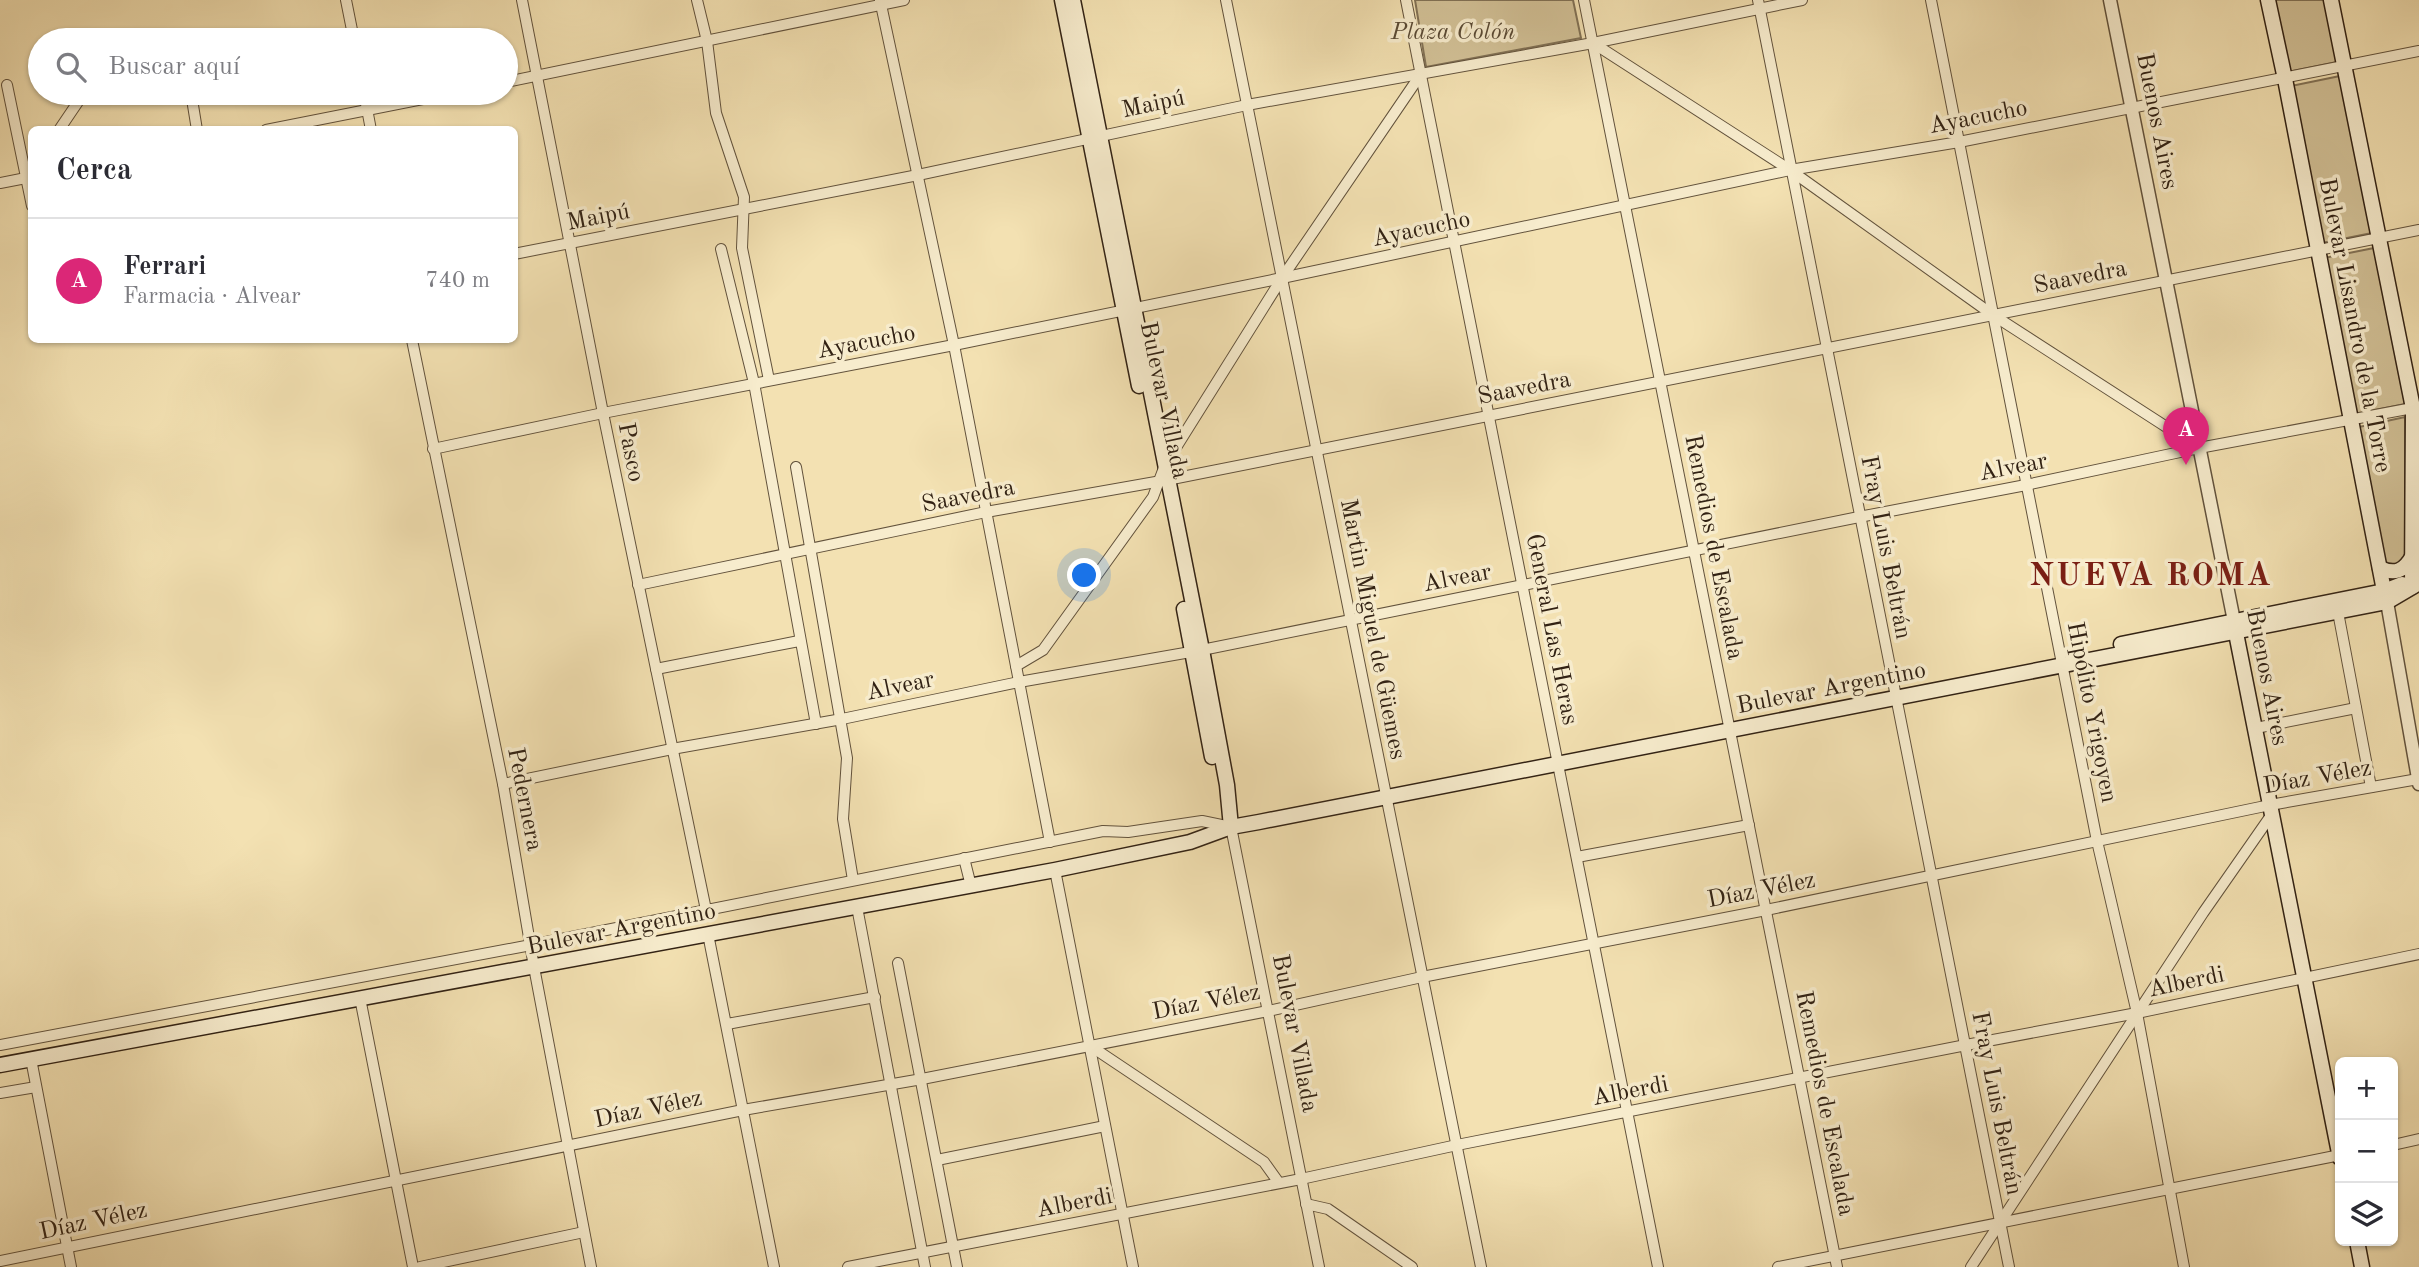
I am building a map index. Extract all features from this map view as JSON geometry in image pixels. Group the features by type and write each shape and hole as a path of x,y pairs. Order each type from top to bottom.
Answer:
{"main road":[{"name":"Bulevar Villada","path":"1062,0 1094,137 1164,475 1197,650 1218,787 1228,808 1231,827"},
{"name":"Bulevar Villada","path":"1073,0 1094,137"},
{"name":"Bulevar Lisandro de la Torre","path":"2267,0 2285,79 2385,597"},
{"name":"Bulevar Lisandro de la Torre","path":"2331,0 2416,408 2412,557 2416,582"},
{"path":"2380,568 2396,572 2407,567 2412,557"},
{"name":"Bulevar Argentino","path":"2235,626 2338,612 2385,597 2416,582"},
{"name":"Bulevar Argentino","path":"0,1065 1055,870 1201,839 1246,823 1386,794 2385,597"},
{"name":"Buenos Aires","path":"2235,626 2335,1131"},
{"path":"2358,1246 2362,1267"}],"street":[{"path":"346,0 352,28"},
{"name":"Pasco","path":"522,0 603,413 706,911"},
{"path":"697,0 716,113 744,197 742,247 769,380"},
{"path":"518,80 881,2 904,0"},
{"name":"Martin Miguel de Güemes","path":"1226,0 1481,1267"},
{"name":"General Las Heras","path":"1406,0 1658,1267"},
{"name":"Remedios de Escalada","path":"1584,0 1836,1267"},
{"name":"Maipú","path":"518,253 918,175 1247,105 1592,43 1758,4 1802,0"},
{"name":"Hipólito Yrigoyen","path":"1931,0 2097,841 2137,1013 2183,1267"},
{"name":"Buenos Aires","path":"2110,0 2235,626"},
{"path":"881,2 954,345 1050,842"},
{"name":"Fray Luis Beltrán","path":"1758,4 2009,1267"},
{"path":"1592,43 1790,170 1993,315 2199,448"},
{"name":"Ayacucho","path":"433,449 1282,278 1790,170 1959,142 2419,51"},
{"path":"1016,666 1042,650 1153,497 1282,278 1421,74"},
{"path":"7,85 28,167"},
{"path":"62,126 76,105"},
{"path":"193,105 196,126"},
{"path":"367,105 371,126"},
{"path":"286,126 393,105"},
{"path":"0,183 28,176"},
{"name":"Saavedra","path":"638,585 1164,475 1317,450 2419,230"},
{"path":"721,250 754,383 816,723"},
{"name":"Pedernera","path":"413,343 503,784 534,967 591,1267"},
{"name":"Alvear","path":"503,784 672,749 842,719 1019,682 1523,586 2199,448 2416,408"},
{"path":"796,467 842,719 847,758 843,819 853,880"},
{"name":"Bulevar Lisandro de la Torre","path":"2385,597 2418,782"},
{"path":"2338,612 2371,787"},
{"path":"656,669 799,640"},
{"path":"2256,728 2356,708"},
{"name":"Díaz Vélez","path":"0,1261 743,1110 922,1079 1268,1011 2097,841 2271,809 2371,787 2418,782"},
{"path":"1971,1267 2271,809"},
{"path":"0,1045 531,945 1103,831 1128,832 1202,821 1231,827"},
{"path":"1577,857 1749,825"},
{"name":"Bulevar Villada","path":"1231,827 1320,1267"},
{"path":"1128,832 1134,854"},
{"path":"964,858 971,886"},
{"path":"1055,870 1133,1267"},
{"path":"858,907 925,1267"},
{"path":"708,934 774,1267"},
{"name":"Alberdi","path":"848,1267 2137,1013 2419,954"},
{"path":"898,963 957,1267"},
{"path":"727,1024 875,997"},
{"path":"360,998 413,1267"},
{"path":"1089,1045 1264,1162 1279,1183"},
{"path":"31,1059 71,1267"},
{"path":"0,1093 36,1087"},
{"path":"937,1160 1105,1126"},
{"path":"2398,1143 2419,1139"},
{"path":"1778,1267 2335,1157"},
{"path":"1306,1204 1328,1209 1412,1267"},
{"path":"420,1267 584,1232"}],"green space":[{"name":"Plaza Colón","path":"1415,0 1573,0 1581,38 1426,67"},
{"path":"2274,0 2325,0 2337,62 2288,72"},
{"path":"2340,76 2372,233 2322,243 2291,86"},
{"path":"2374,248 2405,404 2356,414 2324,258"},
{"path":"2405,417 2405,560 2396,569 2386,567 2359,427"}],"place":[{"name":"Ferrari","path":"2186,465"}],"district":[{"name":"NUEVA ROMA","path":"2151,574"}]}
